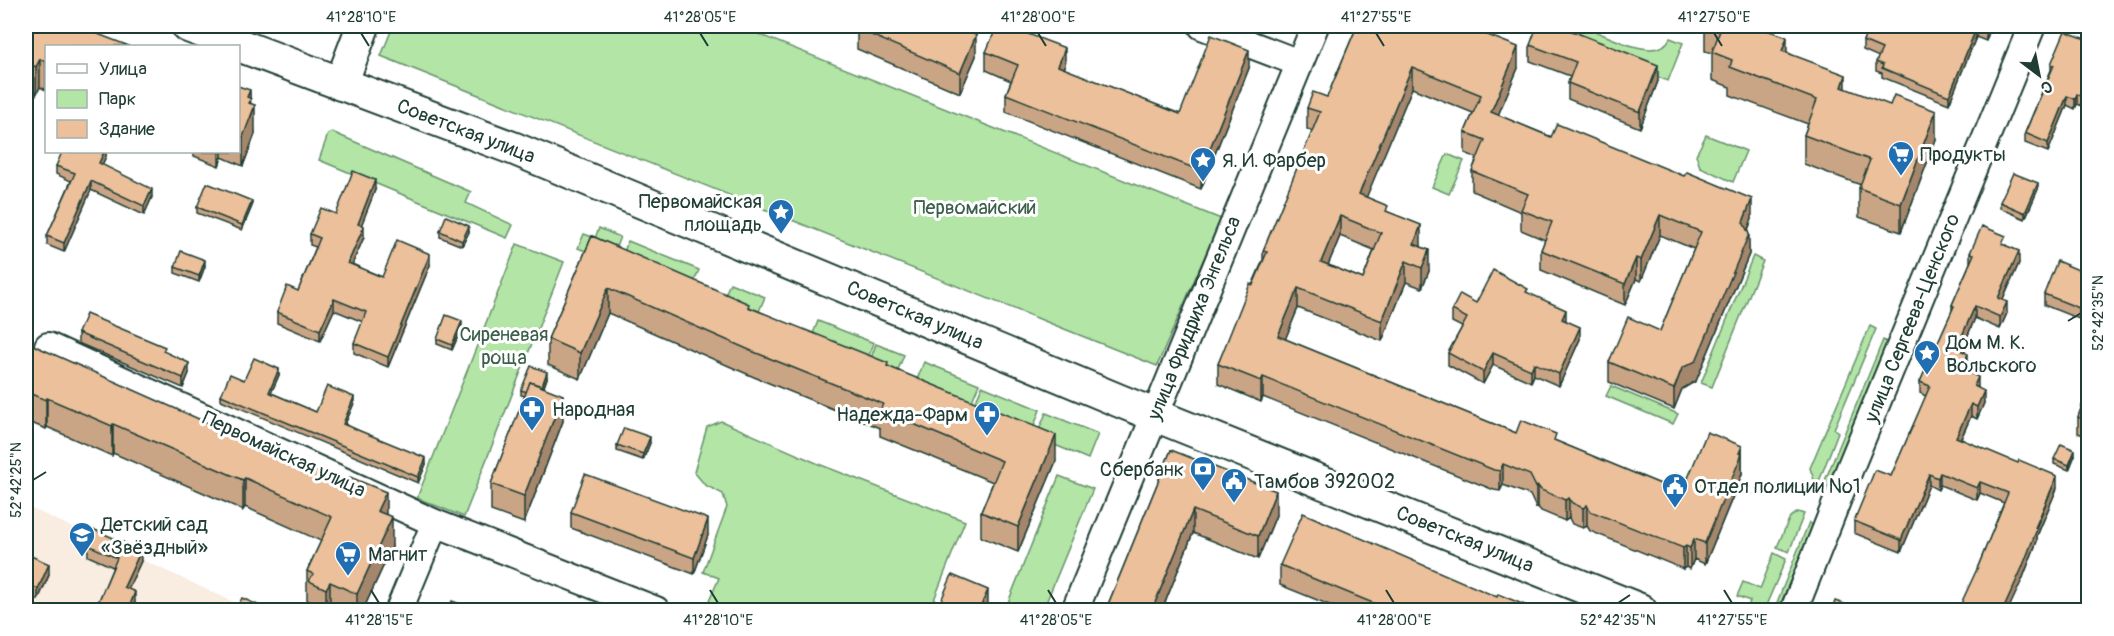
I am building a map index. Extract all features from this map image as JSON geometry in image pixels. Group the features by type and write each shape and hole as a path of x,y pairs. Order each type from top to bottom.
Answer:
{"main road":[{"name":"Советская улица","path":"188,26 238,45"},
{"path":"341,84 363,26"},
{"name":"Советская улица","path":"240,46 515,148 1155,414 1640,610"}],"street":[{"path":"1202,26 1299,63"},
{"name":"улица Фридриха Энгельса","path":"1075,610 1315,26"},
{"name":"улица Сергеева-Ценского","path":"1794,610 1854,458 2032,26"},
{"name":"Первомайская улица","path":"48,346 435,524 656,610"},
{"path":"399,610 435,524"}],"shaded area":[{"name":"Детский сад «Звёздный»","path":"26,506 251,610 26,610"}],"green space":[{"name":"Первомайский","path":"393,26 738,26 1221,219 1157,366 381,56"},
{"path":"1582,26 1642,48 1654,49 1663,46 1670,38 1683,43 1668,81 1575,44"},
{"path":"332,132 471,192 466,203 513,225 507,238 319,160 328,134"},
{"path":"1706,135 1746,151 1733,182 1700,167 1696,155"},
{"path":"1447,154 1464,161 1449,194 1432,187"},
{"path":"599,228 620,237 610,261 578,248 584,234 595,238"},
{"path":"628,241 699,270 689,294 619,265"},
{"name":"Сиреневая роща","path":"517,244 564,262 464,517 417,498"},
{"path":"1753,256 1763,261 1712,387 1701,383"},
{"path":"730,283 765,297 755,321 720,307"},
{"path":"818,321 874,343 864,368 808,346"},
{"path":"1870,326 1876,329 1834,429 1838,432 1820,479 1816,481 1810,468"},
{"path":"1883,340 1888,343 1823,497 1819,495"},
{"path":"876,344 904,355 894,380 867,369"},
{"path":"924,362 979,384 969,408 914,387"},
{"path":"982,386 1040,410 1031,434 972,410"},
{"path":"1611,386 1678,414 1673,424 1606,396"},
{"path":"1046,413 1098,434 1088,459 1036,437"},
{"path":"721,421 821,465 965,521 930,610 712,610 706,608 719,578 703,572 727,507 723,494 705,485 694,472 707,427"},
{"path":"1059,476 1093,489 1043,610 1005,610"},
{"path":"1798,512 1804,514 1789,552 1777,547 1790,517"},
{"path":"1809,522 1813,526 1778,610 1774,610"},
{"path":"1774,553 1786,559 1764,610 1754,610 1748,607 1750,601 1737,596 1743,582 1760,589"}],"building":[{"path":"26,26 77,26 126,45 45,45 45,62 40,59 36,67 26,62"},
{"path":"859,26 953,26 976,35 960,73 857,29"},
{"path":"997,26 1007,26 1065,48 1058,66 1180,114 1211,35 1249,50 1201,171 1006,94 1018,65 986,52"},
{"path":"1357,26 1465,26 1518,47 1491,112 1551,137 1557,124 1684,176 1687,172 1752,199 1743,222 1749,234 1696,361 1682,368 1674,389 1609,362 1628,317 1660,331 1701,232 1660,215 1641,260 1636,258 1625,284 1541,250 1552,222 1521,210 1528,194 1472,171 1485,140 1465,132 1481,95 1412,67 1359,194 1388,206 1386,211 1421,225 1414,244 1429,250 1422,268 1406,261 1382,321 1298,288 1278,336 1516,433 1521,420 1556,434 1554,440 1670,488 1676,474 1688,478 1707,432 1742,446 1739,453 1742,454 1705,543 1694,539 1690,548 1686,546 1683,548 1590,511 1587,505 1583,508 1572,503 1569,498 1565,500 1541,490 1538,486 1536,487 1530,475 1503,464 1500,471 1494,470 1263,377 1261,381 1218,364 1250,284 1253,285 1267,252 1263,251 1320,112 1307,108 1313,92 1327,97","holes":["1340,216 1381,233 1363,279 1321,262"]},
{"path":"1537,26 1574,27 1572,31 1658,65 1640,112 1568,83 1576,62 1530,45"},
{"path":"1714,26 1755,26 1787,37 1782,51 1846,75 1842,87 1890,105 1894,95 1936,111 1901,204 1859,188 1870,160 1804,135 1817,100 1730,67 1732,60 1712,52 1721,28"},
{"path":"1869,26 1988,26 1986,32 1976,29 1949,96 1882,68 1883,65 1876,62 1882,49 1863,41"},
{"path":"2065,31 2088,40 2088,99 2077,94 2075,99 2067,96 2048,143 2025,133 2054,65 2051,64"},
{"path":"240,87 250,90 247,97 251,99 249,103 255,105 243,137 240,136"},
{"path":"62,153 104,153 99,163 152,189 144,206 91,181 64,243 47,236 75,173 56,166"},
{"path":"353,171 375,180 358,224 364,226 348,263 382,277 397,240 430,254 388,357 354,343 366,312 334,299 320,330 277,312 287,286 298,291 320,238 310,234 321,208 336,214"},
{"path":"2013,173 2038,183 2025,213 2000,202"},
{"path":"207,183 252,201 242,225 197,207"},
{"path":"446,216 469,226 462,241 440,231"},
{"path":"1982,226 2006,236 2002,244 2019,251 1998,298 2007,302 2000,317 1975,306 1961,338 1965,339 1960,350 1968,354 1961,369 1978,377 1974,386 1984,391 1977,407 1971,404 1956,437 2018,463 2019,460 2057,476 2035,528 2037,529 2022,568 2003,610 1958,610 2008,493 1980,482 1977,488 1940,473 1938,478 1929,474 1901,540 1854,521 1875,470 1891,476 1930,386 1920,382 1954,306 1952,305 1974,254 1970,253"},
{"path":"592,236 749,304 748,307 888,363 887,366 1056,435 1018,527 981,512 1002,461 880,410 883,404 754,352 608,288 580,353 548,339"},
{"path":"181,251 205,260 199,276 175,267"},
{"path":"2057,261 2088,274 2088,286 2079,308 2044,294"},
{"path":"1493,270 1528,289 1526,292 1566,310 1562,319 1580,327 1559,374 1534,363 1531,370 1493,353 1483,372 1448,353 1467,318 1452,310 1460,294 1476,303"},
{"path":"86,314 165,347 163,351 189,363 183,378 78,333"},
{"path":"446,315 462,321 452,345 437,339"},
{"path":"26,342 347,485 350,477 386,492 377,511 392,517 357,594 330,582 326,589 309,581 313,574 307,571 332,517 245,478 243,480 113,424 112,426 47,398 46,400 26,392"},
{"path":"254,358 279,369 269,392 316,412 327,386 354,397 343,424 426,458 418,477 221,395 230,374 244,380"},
{"path":"531,366 547,372 542,386 530,382 527,392 521,390"},
{"path":"530,382 563,395 524,496 491,484"},
{"path":"2088,389 2088,421 2078,417"},
{"path":"624,428 650,437 643,454 617,445"},
{"path":"2061,444 2075,450 2069,465 2054,459"},
{"path":"1171,450 1276,491 1258,536 1193,510 1152,610 1111,610 1112,608 1107,607"},
{"path":"585,474 708,519 694,558 571,512"},
{"path":"1303,513 1497,597 1498,594 1537,610 1390,610 1280,565"},
{"path":"95,530 141,550 124,587 135,592 128,610 95,610 117,558 88,545"},
{"path":"31,556 49,564 38,589 26,584 26,570"},
{"path":"952,575 988,590 979,610 937,610"},
{"path":"242,598 260,606 259,610 236,610"},
{"path":"452,601 477,610 448,610"},
{"path":"1835,601 1862,610 1832,610"},
{"path":"1924,605 1939,610 1922,610"}],"place":[{"name":"Продукты","path":"1901,177"},
{"name":"Я. И. Фарбер","path":"1203,183"},
{"name":"Первомайская площадь","path":"781,235"},
{"name":"Дом М. К. Вольского","path":"1927,376"},
{"name":"Народная","path":"532,432"},
{"name":"Надежда-Фарм","path":"987,437"},
{"name":"Сбербанк","path":"1203,492"},
{"name":"Тамбов 392002","path":"1234,504"},
{"name":"Отдел полиции №1","path":"1675,509"},
{"name":"Детский сад «Звёздный»","path":"82,558"},
{"name":"Магнит","path":"348,577"}]}
